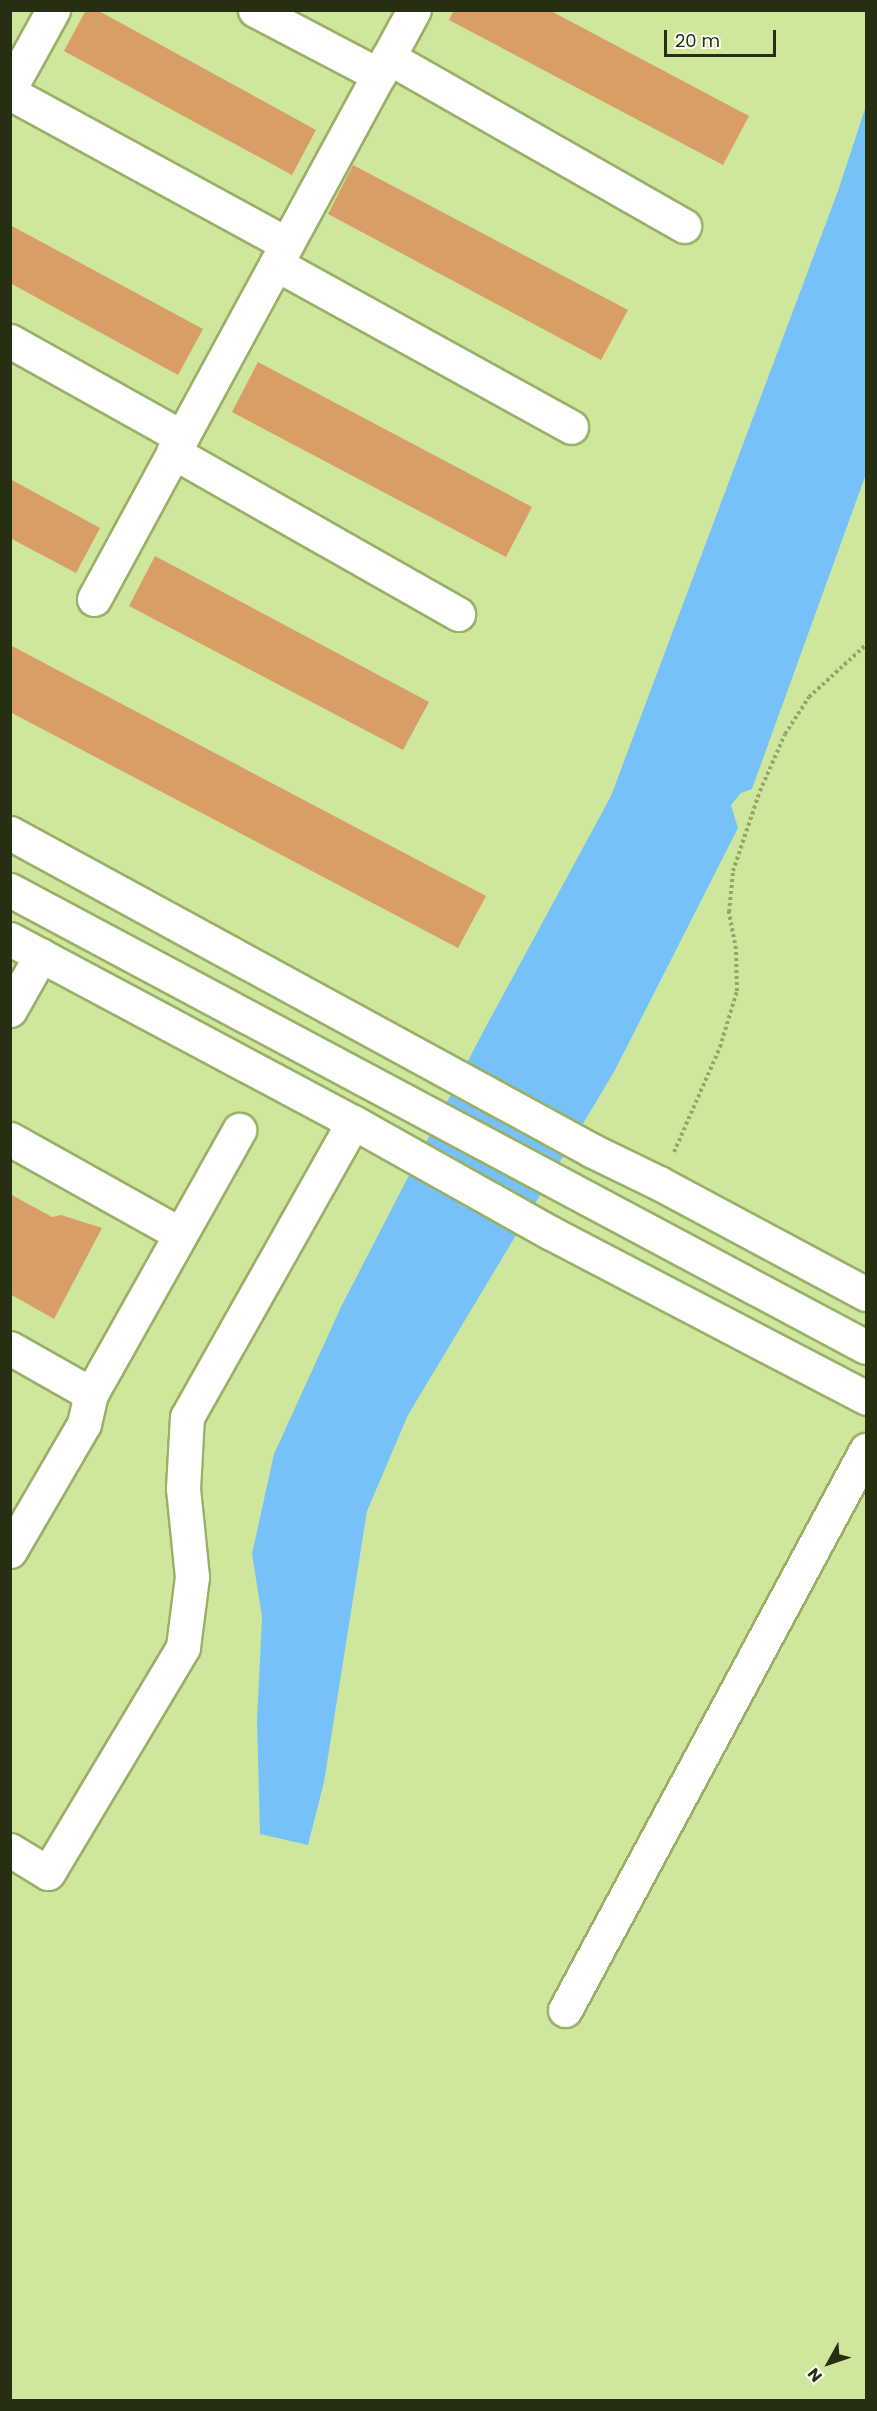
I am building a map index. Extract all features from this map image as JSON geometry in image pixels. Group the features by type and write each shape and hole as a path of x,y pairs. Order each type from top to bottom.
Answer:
{"street":[{"path":"52,10 10,90 571,427"},
{"path":"255,10 383,66 684,226"},
{"path":"94,599 414,10"},
{"path":"10,341 458,614"},
{"path":"10,833 441,1065 593,1151 867,1294"},
{"path":"10,890 867,1347"},
{"path":"10,939 353,1122 551,1233 867,1398"},
{"path":"10,1010 41,955"},
{"path":"10,1850 48,1873 183,1647 192,1577 183,1488 188,1417 353,1122"},
{"path":"10,1551 84,1424 91,1394 239,1130"},
{"path":"10,1139 180,1234"},
{"path":"10,1348 91,1394"},
{"path":"565,2010 867,1450"}],"path":[{"path":"658,1183 693,1114 737,991 736,949 729,912 733,871 760,791 785,734 809,697 867,645"}],"water":[{"path":"866,106 866,474 752,789 741,793 731,805 738,828 614,1072 408,1415 367,1511 324,1782 308,1845 260,1834 257,1721 262,1617 252,1554 274,1454 341,1307 483,1032 611,796 838,191"}],"building":[{"path":"86,10 97,10 316,130 292,175 64,51"},
{"path":"454,10 549,10 749,116 723,165 449,20"},
{"path":"353,165 628,310 601,360 328,214"},
{"path":"10,225 203,329 178,375 10,283"},
{"path":"258,362 532,507 506,557 232,412"},
{"path":"10,479 100,528 76,573 10,538"},
{"path":"155,556 429,702 403,750 129,606"},
{"path":"10,645 486,896 458,948 10,712"},
{"path":"10,1194 52,1217 61,1215 102,1228 54,1319 10,1294"}]}
